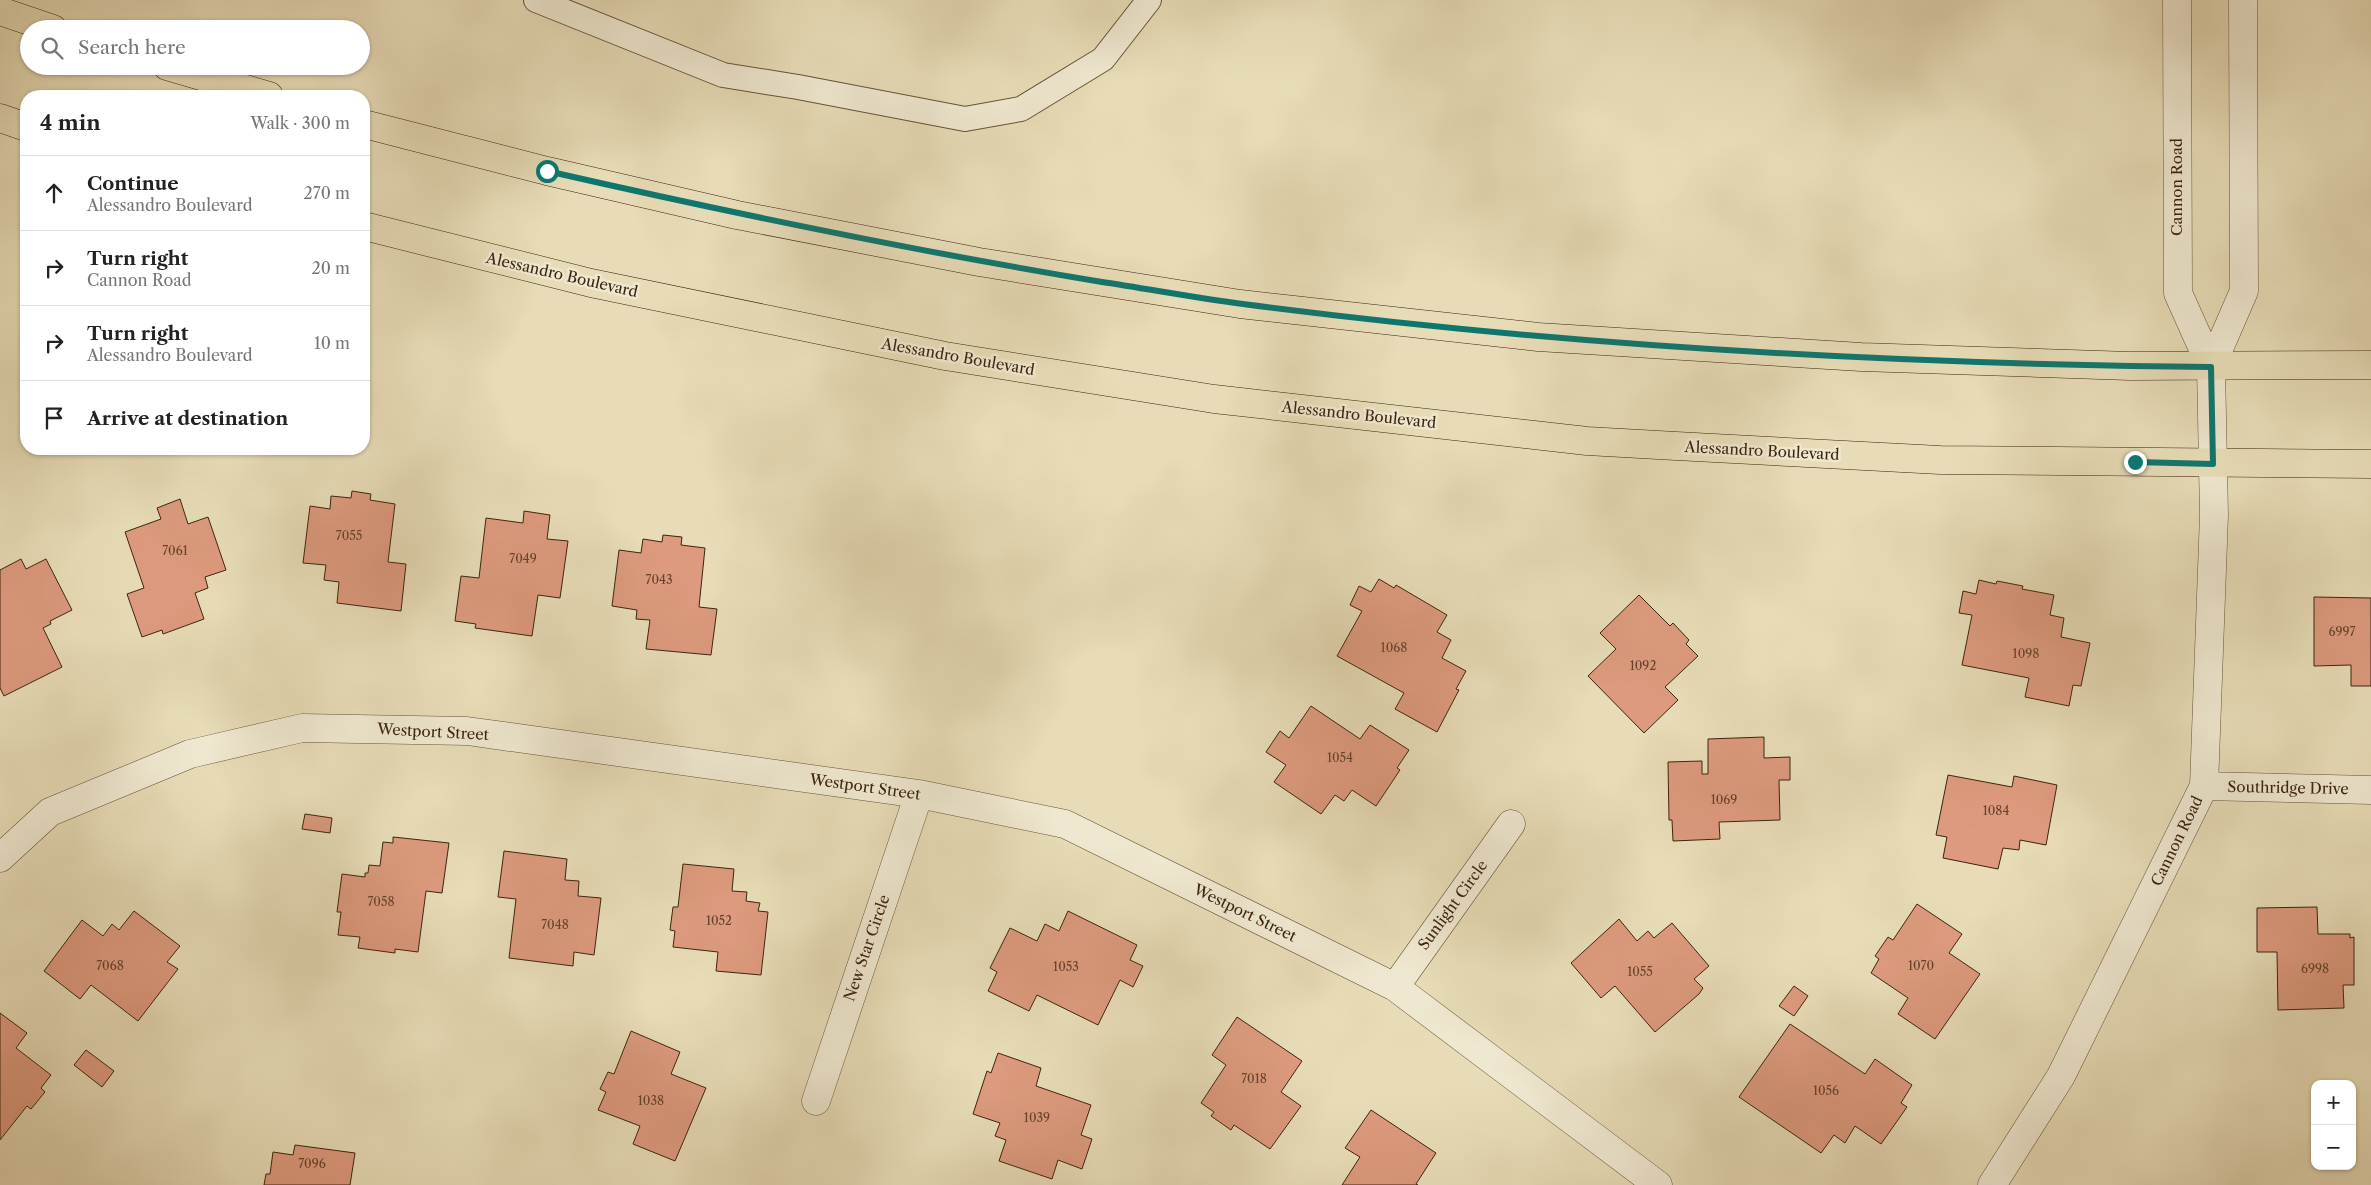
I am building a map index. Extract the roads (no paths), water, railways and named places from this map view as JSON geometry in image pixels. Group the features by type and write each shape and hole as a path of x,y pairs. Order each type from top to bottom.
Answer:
{"main road":[{"path":"0,11 26,20"},
{"path":"197,75 248,90"},
{"path":"0,118 20,125"},
{"path":"370,126 547,171 747,216 979,262 1240,304 1538,337 1871,357 2211,367 2371,365"},
{"name":"Alessandro Boulevard","path":"370,228 591,283 946,356 1214,399 1587,441 1940,460 2371,464"}],"street":[{"name":"Cannon Road","path":"1992,1185 2061,1076 2204,786 2213,525 2211,367 2178,293 2177,0"},
{"name":"Cannon Road","path":"2211,367 2244,291 2243,0"},
{"name":"Westport Street","path":"0,858 50,812 190,754 302,728 467,731 919,794 1065,824 1395,987 1658,1185"},
{"name":"Southridge Drive","path":"2204,786 2371,790"},
{"name":"New Star Circle","path":"816,1101 919,794"},
{"name":"Sunlight Circle","path":"1395,987 1511,824"}],"lane":[{"path":"536,0 723,75 798,87 965,119 1021,109 1103,59 1149,0"}]}
